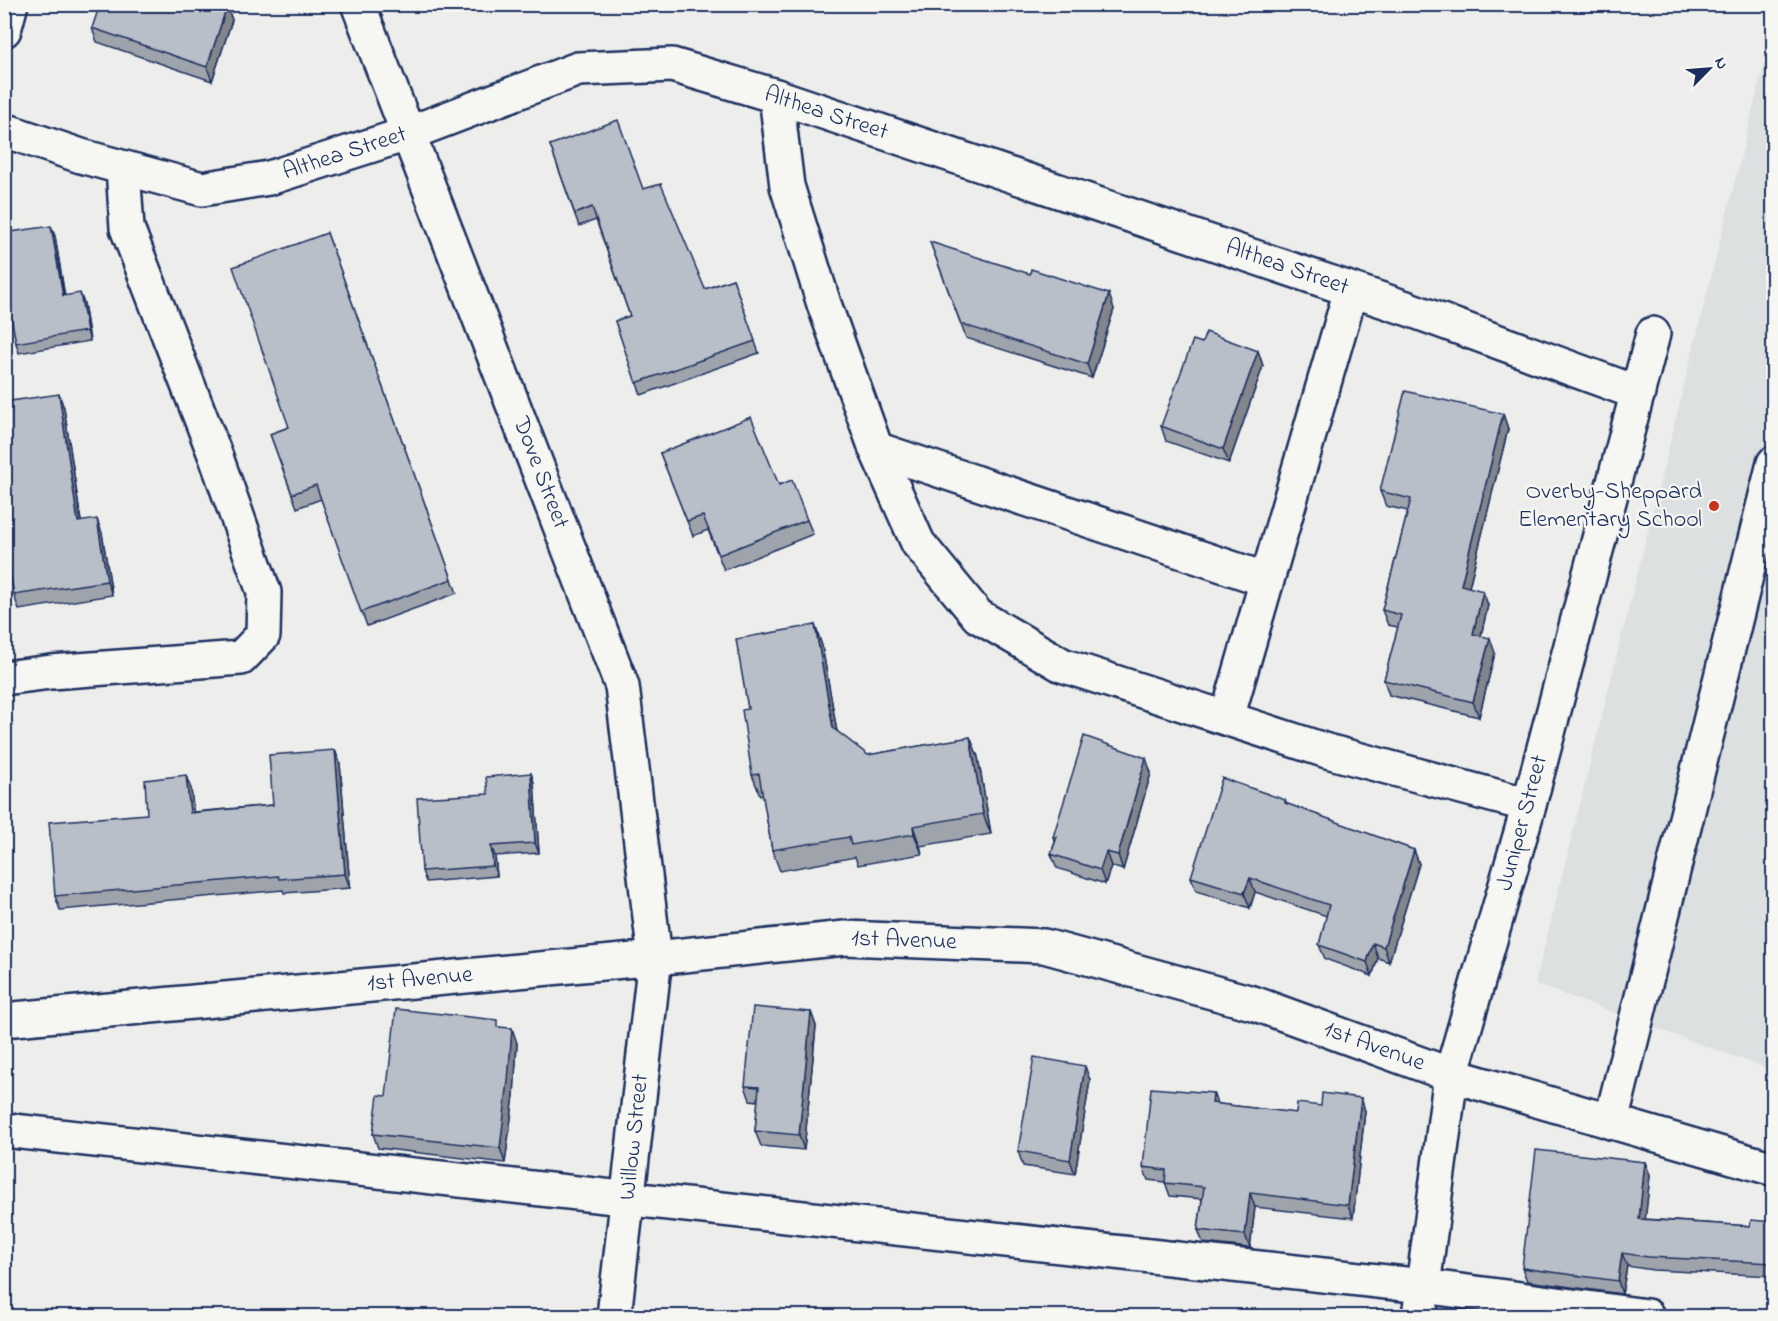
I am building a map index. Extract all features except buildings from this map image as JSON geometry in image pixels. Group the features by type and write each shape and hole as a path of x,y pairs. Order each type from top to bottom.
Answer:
{"street":[{"path":"4,30 11,4"},
{"name":"Dove Street","path":"358,4 622,686 655,958"},
{"name":"Althea Street","path":"4,130 81,156 202,189 269,178 407,134 578,69 672,65 776,96 1352,290 1638,393"},
{"path":"776,96 787,186 824,304 876,449 918,543 978,616 1062,665 1327,752 1529,805"},
{"path":"4,678 51,672 241,658 262,635 264,592 216,457 128,228 123,168"},
{"path":"1227,718 1352,290"},
{"name":"Juniper Street","path":"1421,1301 1451,1075 1529,805 1653,334"},
{"path":"876,449 1267,580"},
{"path":"1611,1122 1765,534 1773,463"},
{"name":"1st Avenue","path":"4,1020 845,938 1044,946 1256,1004 1451,1075 1773,1169"},
{"name":"Willow Street","path":"614,1317 655,958"},
{"path":"4,1130 628,1199 1421,1301 1647,1317"}],"shaded area":[{"name":"Overby-Sheppard Elementary School","path":"1773,28 1773,1071 1535,984"}],"place":[{"name":"Overby-Sheppard Elementary School","path":"1714,506"}]}
